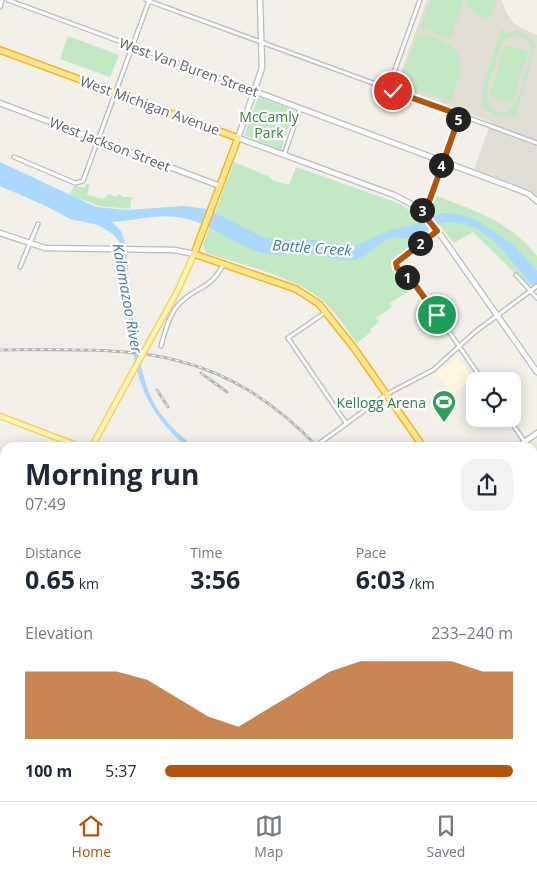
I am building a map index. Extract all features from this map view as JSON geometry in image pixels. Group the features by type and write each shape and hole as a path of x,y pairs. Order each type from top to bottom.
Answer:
{"highway":[{"name":"West Michigan Avenue","path":"0,50 238,138"},
{"path":"238,138 194,254 296,289 308,296 326,312 420,442"}],"main road":[{"path":"94,442 178,290 194,254"},
{"path":"0,416 68,442"}],"street":[{"path":"0,6 2,0"},
{"name":"West Van Buren Street","path":"8,0 443,161 529,194 537,201"},
{"path":"238,138 262,68 260,0"},
{"path":"388,89 420,0"},
{"path":"14,157 75,183 83,181 133,46 147,1 537,143"},
{"name":"West Jackson Street","path":"0,103 220,186"},
{"path":"284,155 300,108"},
{"path":"422,212 430,199 460,115"},
{"name":"West Michigan Avenue","path":"238,138 394,195 422,212 537,372"},
{"path":"20,267 38,224"},
{"path":"436,229 396,263 397,268 416,286 477,372"},
{"path":"0,233 45,248 127,248 174,250 194,254"},
{"path":"161,346 169,321 178,305 212,281 223,265"},
{"path":"516,275 537,298"},
{"path":"321,442 387,394 429,372 458,346 537,286"},
{"path":"326,312 289,339 346,423"},
{"path":"514,427 524,442 537,433"}],"shaded area":[{"path":"427,0 501,0 507,14 514,23 537,35 537,196 530,190 474,169 491,122 396,86"},
{"path":"457,357 468,372 466,372 466,385 450,395 450,392 436,374"}],"green space":[{"path":"431,0 464,0 450,39 420,28"},
{"path":"467,0 497,0 489,20 472,11"},
{"path":"501,29 505,30 505,34 519,31 528,35 535,47 516,118 512,117 512,114 500,117 490,113 484,104 482,92","holes":["514,35 529,43 531,54 523,84 514,105 507,111 499,112 490,107 486,95 501,45 506,38"]},
{"path":"418,32 446,43 454,48 459,55 461,63 460,73 451,101 404,85 401,80"},
{"path":"68,36 119,55 110,77 60,59"},
{"path":"505,45 528,51 512,103 489,96"},
{"name":"McCamly Park","path":"258,97 294,110 281,150 244,135"},
{"path":"234,162 270,177 272,180 289,185 296,167 398,203 417,215 431,230 395,258 391,266 413,289 390,303 392,307 376,318 379,322 370,329 372,331 357,343 328,306 303,287 271,274 206,253 203,245"},
{"path":"87,183 90,185 87,195 103,199 109,194 115,197 119,194 124,197 132,197 130,209 99,206 70,195 74,185 84,188"},
{"path":"434,195 490,218 526,244 537,256 537,281 529,287 473,232 454,243 427,209"}],"water":[{"path":"0,162 96,207 127,210 184,206 207,209 263,237 279,240 316,240 352,247 391,230 419,223 442,213 452,213 473,218 514,245 537,271 537,290 492,240 471,226 458,223 443,223 412,238 389,239 361,258 350,260 309,254 276,255 263,253 246,247 208,227 177,217 153,217 112,222 121,231 125,242 137,348 148,389 163,417 189,442 182,442 168,429 155,411 138,373 130,333 123,256 118,240 113,234 98,225 70,219 0,186"}],"railway":[{"path":"0,350 92,350 133,353 172,359 209,371 245,388 282,414 312,442"},
{"path":"201,373 227,392"},
{"path":"157,390 168,407"}],"place":[{"name":"Kellogg Arena","path":"444,423"}],"route":[{"path":"393,91 460,115 430,199 421,211 437,231 398,259 396,263 397,268 413,282 437,315"}],"water label":[{"name":"Battle Creek","path":"312,247"},
{"name":"Kalamazoo River","path":"128,298"}]}
